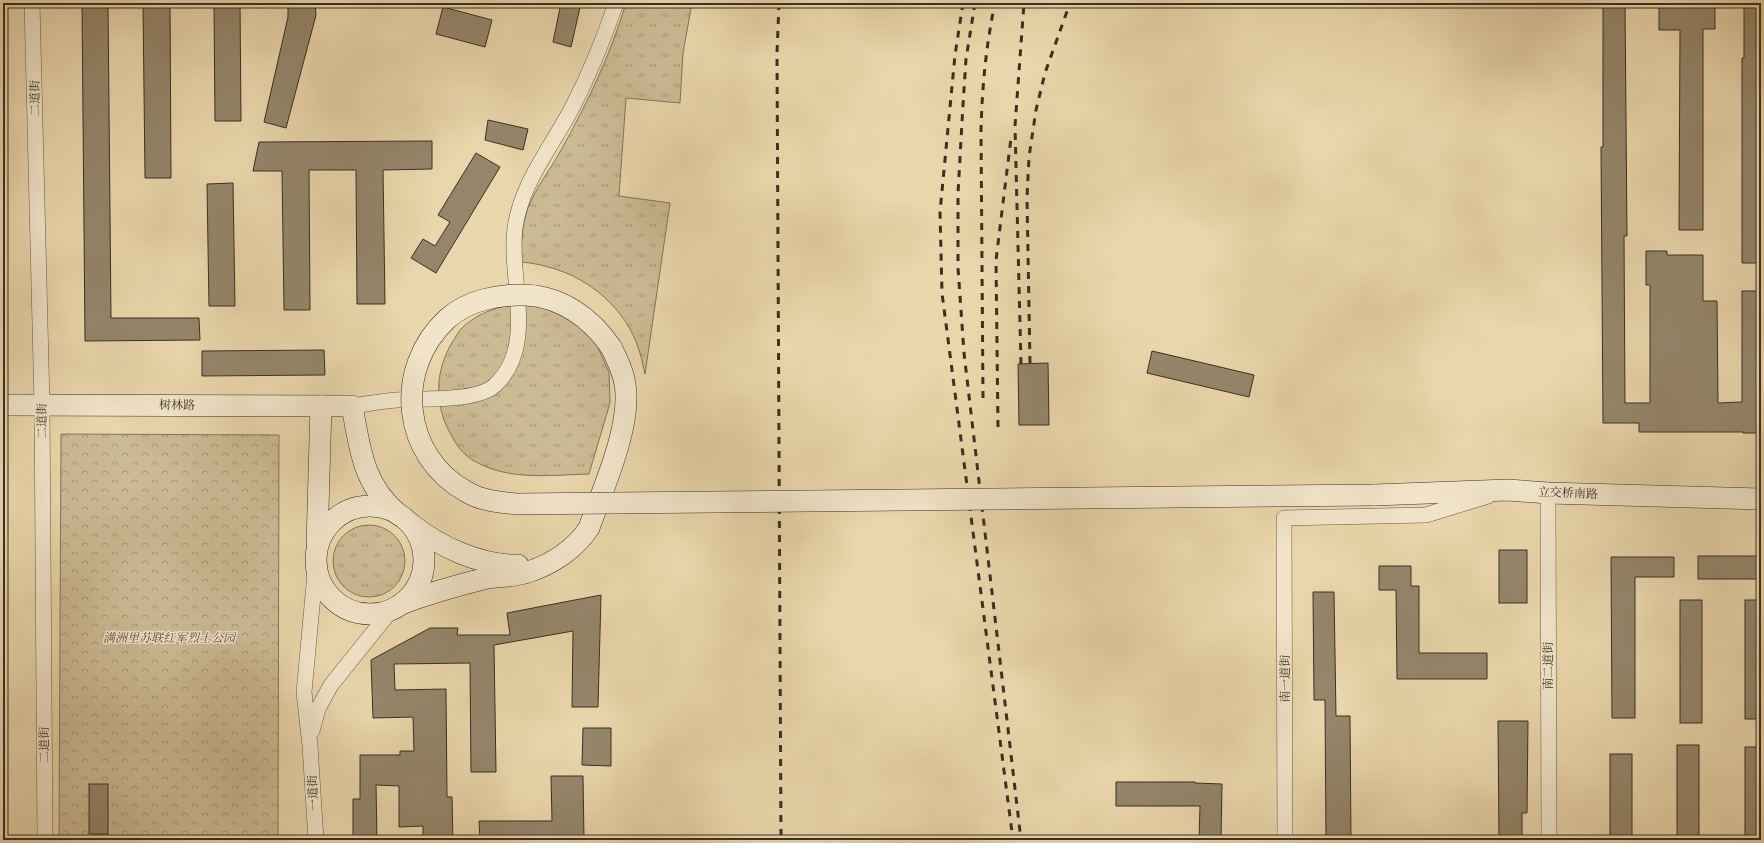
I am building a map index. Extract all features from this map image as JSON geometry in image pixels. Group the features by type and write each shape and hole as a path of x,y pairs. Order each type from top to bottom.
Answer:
{"main road":[{"name":"立交桥南路","path":"397,606 424,595 495,576 527,572 555,560 569,551 582,540 590,528 622,434 626,407 625,384 620,365 611,347 592,323 565,306 533,296 501,296 474,303 459,310 447,319 426,345 418,360 414,376 412,407 418,436 424,450 442,474 467,492 482,499 516,504 1374,494 1508,490 1548,493 1761,499"},
{"name":"树林路","path":"3,404 352,406"},
{"path":"321,406 317,557 318,575 324,587 338,603 348,609 360,613 383,612 397,606 408,597 418,584 423,570 424,559 419,538 403,518 381,497 368,476 360,451 352,406"},
{"path":"317,557 321,538 329,525 340,515 352,509 363,506 374,506 386,509 403,518 428,536 478,559 493,563 517,565 555,560"}],"street":[{"name":"二道街","path":"32,3 42,404 45,840"},
{"path":"352,406 396,400 473,396 492,388 508,370 514,357 519,332 514,249 515,228 522,198 583,86 616,3"},
{"name":"南一道街","path":"1285,840 1284,518 1426,515 1508,490"},
{"name":"南二道街","path":"1548,493 1549,840"},
{"path":"310,746 304,692 317,557"},
{"path":"310,746 314,721 318,709 327,692 342,670 397,606"},
{"name":"一道街","path":"310,746 316,840"}],"green space":[{"path":"626,3 692,3 683,53 680,103 626,98 619,196 670,203 645,374 640,353 633,335 616,309 604,297 592,287 563,272 541,265 521,262 522,235 528,208 535,193 571,133 589,97 606,60"},
{"path":"537,302 570,317 594,339 609,372 610,403 589,474 531,476 503,472 489,468 472,460 461,450 450,433 441,410 439,398 440,375 447,352 460,330 478,316 496,308"},
{"name":"满洲里苏联红军烈士公园","path":"61,434 279,435 278,840 59,840"},
{"path":"369,525 389,531 399,541 405,561 399,581 389,591 369,597 349,591 339,581 333,561 339,541 349,531"}],"building":[{"path":"82,3 108,3 111,318 199,318 200,340 85,341"},
{"path":"143,3 170,3 171,178 145,178"},
{"path":"214,3 240,3 241,121 215,121"},
{"path":"288,3 315,3 316,15 286,128 264,122 288,17"},
{"path":"561,3 581,3 571,47 553,42"},
{"path":"1603,3 1625,3 1627,236 1624,236 1625,403 1650,403 1650,285 1646,285 1646,251 1667,251 1667,255 1703,255 1703,301 1717,301 1718,403 1742,402 1742,291 1761,291 1761,433 1639,432 1639,423 1603,423 1601,147 1603,147"},
{"path":"1659,3 1715,3 1715,29 1703,29 1703,230 1679,230 1680,30 1659,30"},
{"path":"1744,3 1761,3 1761,263 1742,263 1742,58 1744,58"},
{"path":"443,7 492,20 485,47 436,34"},
{"path":"488,120 528,129 523,150 485,140"},
{"path":"432,141 432,169 383,170 385,304 357,304 356,170 309,170 310,310 284,310 282,171 253,171 259,142"},
{"path":"476,153 500,167 436,273 411,258 423,239 435,246 450,222 438,215"},
{"path":"233,183 235,306 209,306 207,184"},
{"path":"324,350 325,375 202,376 202,351"},
{"path":"1152,351 1254,375 1249,397 1147,373"},
{"path":"1048,363 1049,425 1019,425 1018,364"},
{"path":"1499,550 1527,550 1527,603 1499,603"},
{"path":"1698,556 1761,556 1761,579 1698,579"},
{"path":"1611,557 1674,557 1674,577 1635,577 1635,718 1612,718"},
{"path":"1379,566 1411,566 1411,586 1419,586 1419,653 1487,653 1487,679 1397,679 1396,590 1379,590"},
{"path":"1313,592 1334,592 1336,716 1350,716 1351,840 1326,840 1325,700 1314,700"},
{"path":"601,595 598,707 572,707 573,631 494,645 496,772 471,772 470,663 394,664 395,690 446,689 447,797 452,797 453,840 423,840 423,826 399,827 399,786 376,785 377,840 353,840 353,799 360,799 360,755 400,755 400,751 414,751 413,717 373,718 371,660 430,628 458,628 457,635 510,635 507,613"},
{"path":"1680,600 1702,600 1702,723 1680,723"},
{"path":"1745,600 1761,600 1761,719 1745,719"},
{"path":"1498,721 1528,721 1527,813 1522,813 1522,840 1499,840"},
{"path":"583,728 611,728 611,766 582,765"},
{"path":"1677,745 1699,745 1699,837 1677,837"},
{"path":"1745,747 1761,747 1761,840 1745,840"},
{"path":"1610,754 1632,754 1632,840 1610,840"},
{"path":"551,776 583,776 584,840 480,840 479,821 552,821"},
{"path":"1116,782 1195,782 1222,784 1221,840 1199,840 1200,806 1116,806"},
{"path":"89,784 108,784 108,834 89,834"}],"railway":[{"path":"779,3 777,53 781,840"},
{"path":"963,3 955,55 940,212 942,293 1013,840"},
{"path":"975,3 966,59 963,105 958,193 958,268 964,353 1021,840"},
{"path":"983,398 981,131 985,67 995,3"},
{"path":"1021,364 1015,126 1024,3"},
{"path":"1030,363 1027,198 1029,157 1036,110 1045,73 1070,3"},
{"path":"998,427 996,260 1011,138"}]}
